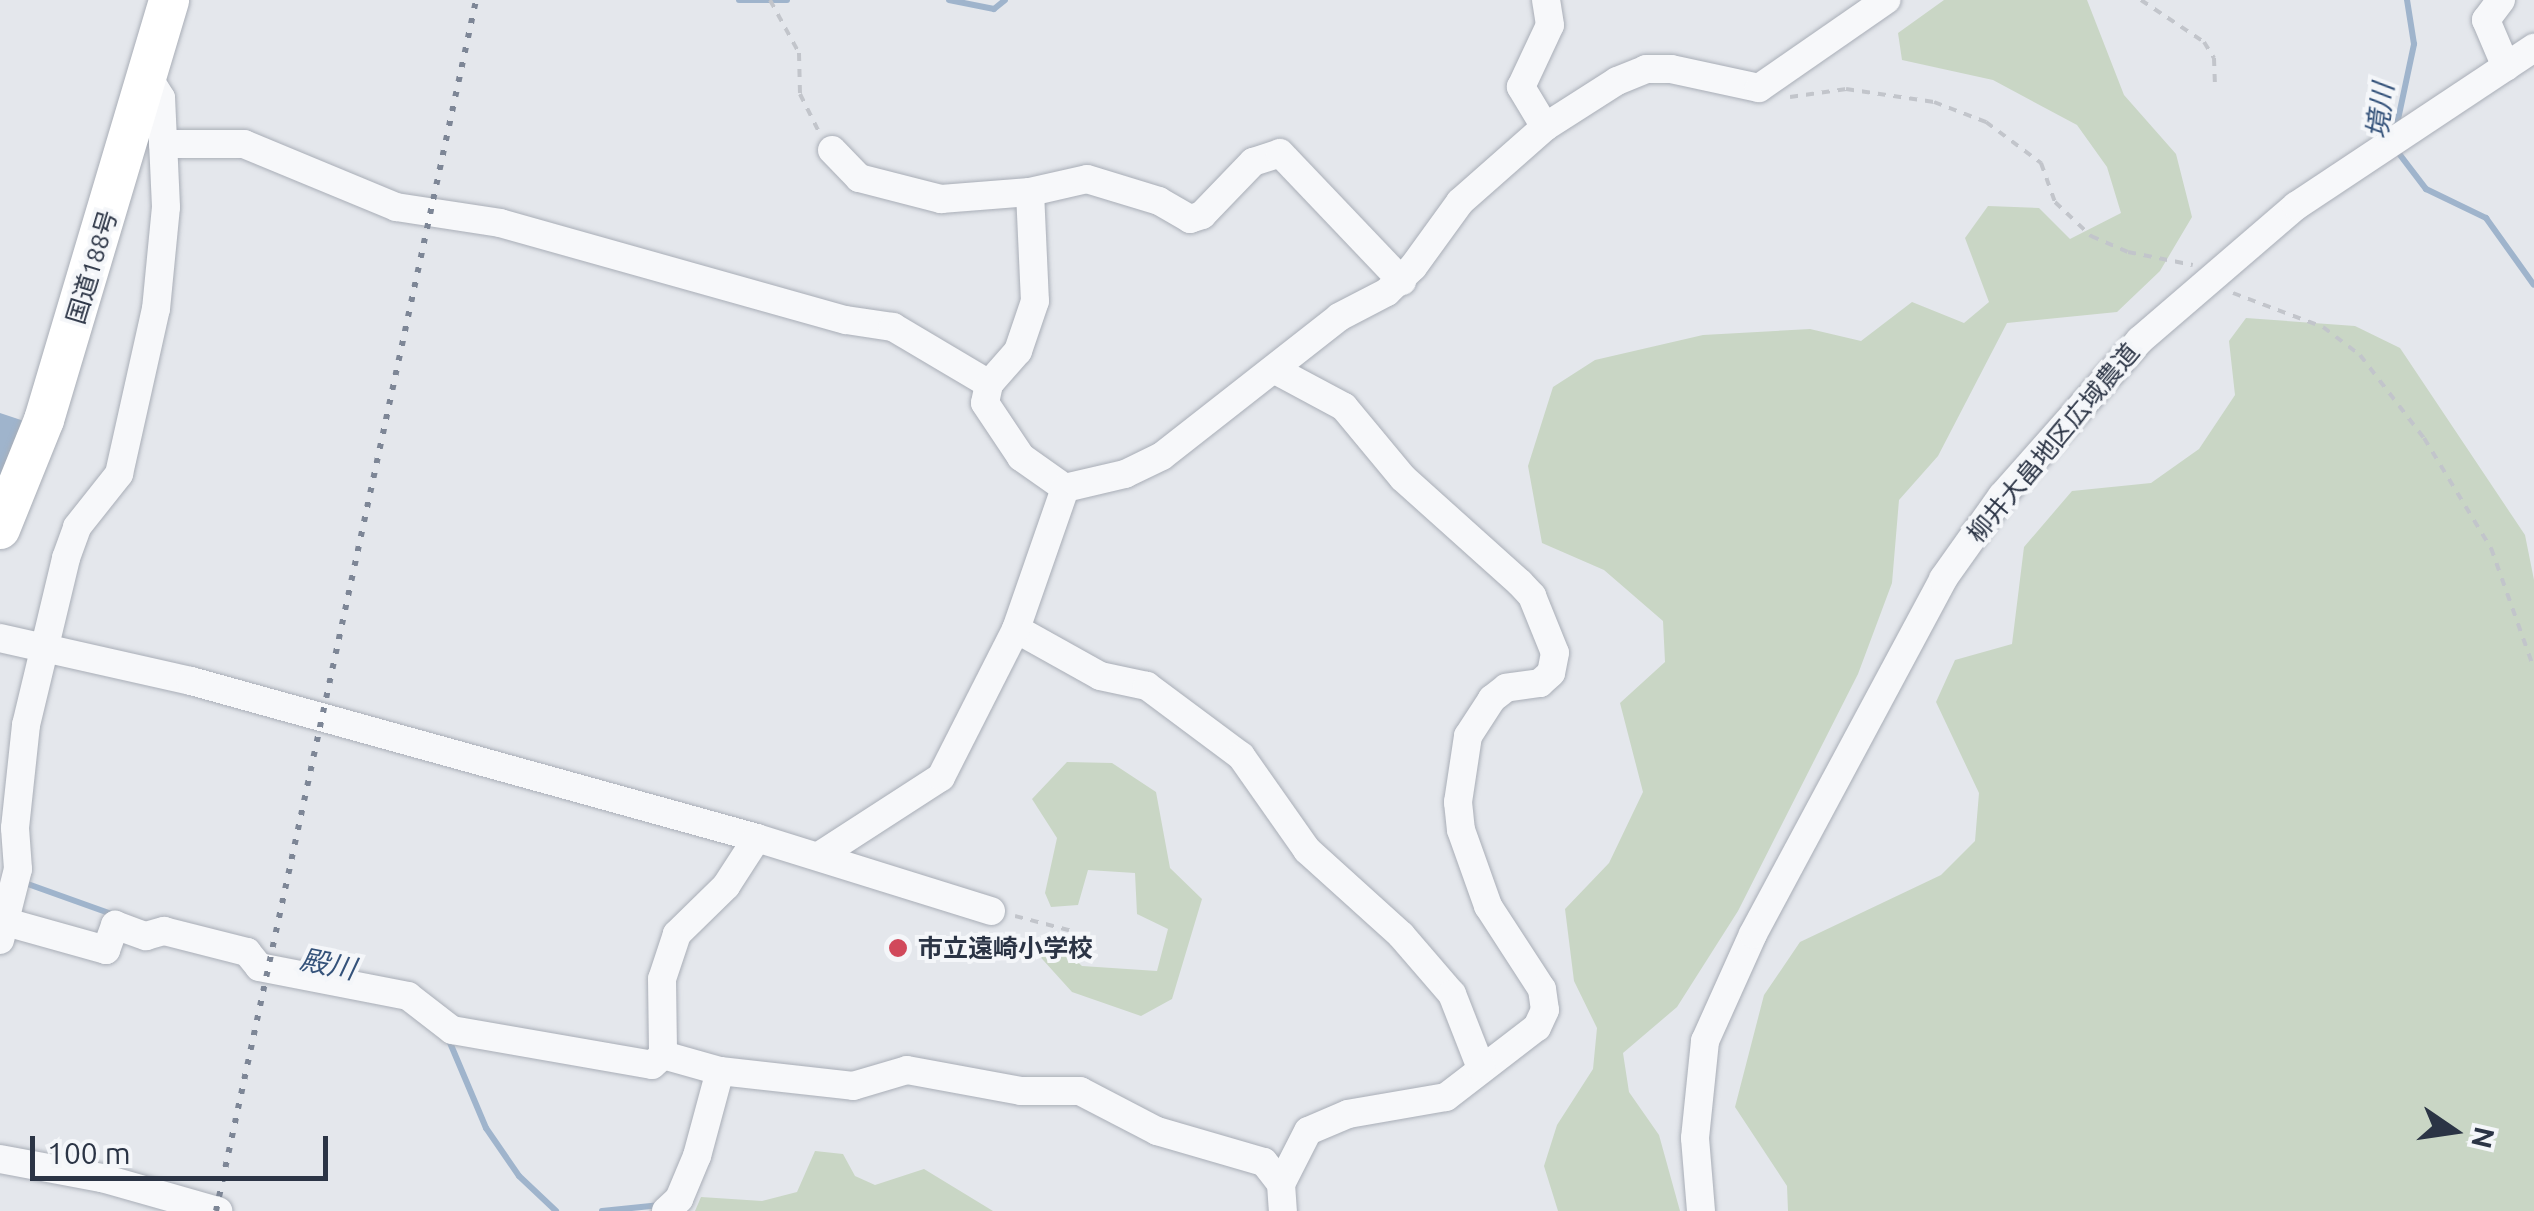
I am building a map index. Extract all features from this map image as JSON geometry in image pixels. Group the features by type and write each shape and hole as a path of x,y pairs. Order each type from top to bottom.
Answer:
{"highway":[{"name":"国道188号","path":"0,529 44,420 168,0"}],"street":[{"path":"1545,127 1521,87 1550,25 1546,0"},
{"path":"1030,192 1035,302 1018,351 989,384 985,402 1021,457 1065,488 1125,474 1162,456 1277,371 1340,318 1402,281 1460,202 1545,127 1646,68 1760,88 1886,0"},
{"path":"2501,0 2486,20 2506,66"},
{"name":"柳井大畠地区広域農道","path":"1701,1211 1695,1138 1706,1041 1753,934 1942,579 2002,496 2140,340 2296,206 2534,48"},
{"path":"147,76 161,98 162,267 130,444 119,474 78,527 26,724 15,828 18,869 3,931 106,950 115,925 146,936 164,931 247,952 259,967 408,996 452,1030 652,1064 663,1055"},
{"path":"162,144 260,148 396,206 500,223 846,320 894,327 989,384"},
{"path":"832,150 859,178 884,187 966,200 1086,180 1159,200 1190,218 1202,215 1254,162 1280,154 1402,281"},
{"path":"1277,371 1322,390 1344,407 1403,478 1520,583 1532,596 1555,653 1551,672 1540,683 1506,688 1492,699 1464,752 1461,830 1488,906 1532,967 1545,1010 1537,1028 1446,1097 1324,1121 1297,1144 1282,1198"},
{"path":"819,856 941,777 1016,628 1065,488"},
{"path":"1016,628 1100,676 1147,686 1241,756 1308,850 1401,935 1452,994 1481,1068"},
{"path":"0,638 191,681 757,838 991,910"},
{"path":"663,1055 662,978 672,946 747,860 757,838"},
{"path":"663,1055 720,1070 854,1086 906,1070 1021,1091 1080,1091 1157,1131 1251,1155 1282,1198"},
{"path":"669,1210 698,1156 720,1070"},
{"path":"0,1159 102,1178 218,1211"}],"path":[{"path":"770,0 799,54 804,106 832,150"},
{"path":"2141,0 2204,42 2214,58 2215,84"},
{"path":"991,910 1072,931"}],"green space":[{"path":"1944,0 2087,0 2124,95 2176,154 2192,217 2160,271 2117,312 2007,323 1938,456 1899,500 1892,583 1858,674 1738,911 1677,1007 1623,1053 1629,1092 1659,1135 1680,1211 1558,1211 1544,1166 1557,1125 1593,1069 1597,1028 1574,981 1565,909 1609,863 1643,792 1620,703 1665,662 1663,621 1604,570 1542,543 1528,466 1553,387 1595,360 1703,335 1810,329 1861,341 1912,302 1964,323 1989,302 1965,238 1988,206 2039,208 2070,239 2121,213 2107,167 2077,125 1993,80 1902,60 1898,33"},
{"path":"2246,318 2355,326 2400,348 2525,535 2534,580 2534,1211 1788,1211 1787,1186 1735,1107 1764,995 1800,942 1941,875 1975,841 1979,793 1936,702 1955,660 2012,644 2024,547 2072,491 2151,483 2199,449 2235,395 2229,341"},
{"path":"1067,762 1112,763 1156,792 1170,868 1202,899 1172,999 1141,1016 1072,992 1034,950 1055,941 1082,966 1157,971 1168,929 1137,914 1135,873 1088,870 1078,905 1051,907 1045,893 1057,838 1032,799"},
{"path":"815,1151 843,1154 855,1176 875,1185 924,1169 993,1211 695,1211 701,1197 762,1201 797,1192"}],"water":[{"path":"0,413 27,422 0,486"}],"waterway":[{"name":"境川","path":"739,0 787,0"},
{"name":"境川","path":"949,0 994,9 1005,0"},
{"name":"境川","path":"2396,129 2414,44 2407,0"},
{"name":"境川","path":"2397,151 2426,189 2486,218 2534,285"},
{"name":"殿川","path":"25,883 117,916"},
{"name":"殿川","path":"448,1038 486,1128 519,1176 556,1211"},
{"name":"殿川","path":"602,1211 661,1205"}],"railway":[{"path":"216,1211 476,0"}],"place":[{"name":"市立遠崎小学校","path":"898,948"}]}
